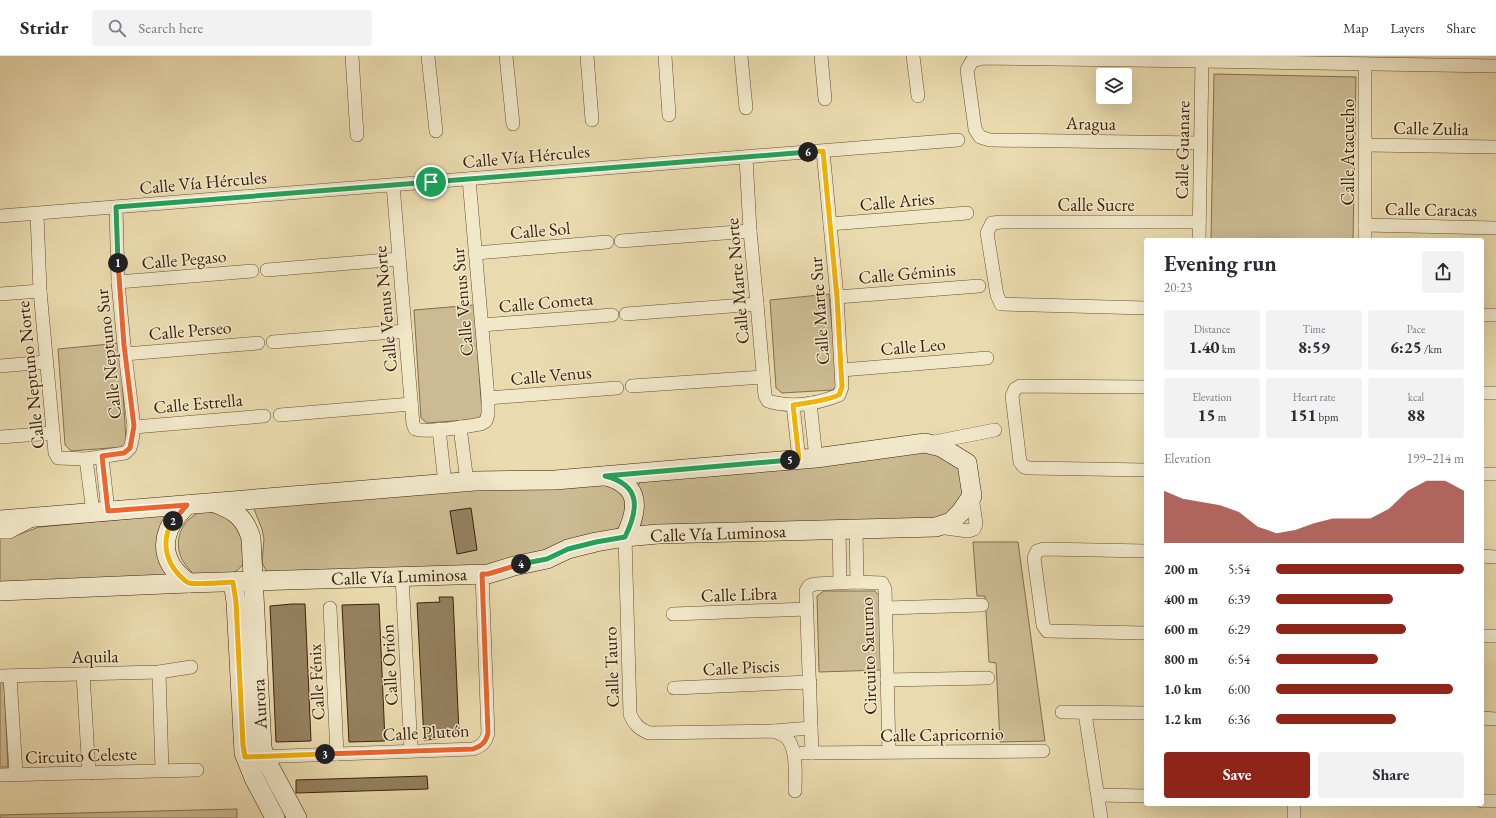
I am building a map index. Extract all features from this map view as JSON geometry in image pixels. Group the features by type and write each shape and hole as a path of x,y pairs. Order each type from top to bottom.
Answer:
{"street":[{"path":"352,56 357,135"},
{"path":"428,56 436,131"},
{"path":"506,56 512,124"},
{"path":"587,56 592,120"},
{"path":"665,56 669,115"},
{"path":"741,56 746,108"},
{"path":"821,56 825,99"},
{"path":"913,56 918,96"},
{"name":"Aragua","path":"1200,143 990,140 980,137 975,129 968,70 972,61 983,58 1202,60"},
{"path":"1202,60 1496,66"},
{"name":"Calle Guanare","path":"1199,238 1202,60"},
{"name":"Calle Atacucho","path":"1365,64 1365,238"},
{"name":"Calle Vía Hércules","path":"0,216 958,140"},
{"name":"Calle Zulia","path":"1366,145 1496,147"},
{"name":"Calle Marte Sur","path":"768,401 793,405 810,403 839,395 842,387 837,297 823,151"},
{"name":"Calle Marte Norte","path":"746,157 750,231 763,377 765,396 768,401"},
{"name":"Calle Venus Sur","path":"460,427 481,424 486,421 488,414 488,398 469,179"},
{"name":"Calle Venus Norte","path":"393,185 413,424 415,429 419,430 439,429"},
{"name":"Calle Neptuno Sur","path":"116,207 118,282 134,426 130,448"},
{"name":"Calle Aries","path":"830,224 967,213"},
{"name":"Calle Neptuno Norte","path":"37,214 40,291 54,452 58,458 86,459 124,453 130,448"},
{"name":"Calle Sucre","path":"1144,308 1001,304 997,295 987,233 992,223 1199,222"},
{"name":"Calle Caracas","path":"1365,226 1496,228"},
{"path":"621,241 750,231"},
{"name":"Calle Sol","path":"476,253 607,242"},
{"path":"267,270 399,259"},
{"name":"Calle Pegaso","path":"118,282 252,271"},
{"name":"Calle Géminis","path":"837,297 979,286"},
{"path":"0,294 40,291"},
{"path":"626,314 757,304"},
{"name":"Calle Cometa","path":"482,325 612,315"},
{"path":"1484,315 1496,315"},
{"path":"273,342 405,331"},
{"name":"Calle Perseo","path":"125,354 258,343"},
{"name":"Calle Leo","path":"842,370 987,358"},
{"path":"0,366 46,362"},
{"path":"632,386 763,377"},
{"path":"1144,387 1020,386 1014,389 1012,396 1020,462 1024,466 1030,468 1144,470"},
{"name":"Calle Venus","path":"488,398 617,388"},
{"path":"1484,393 1496,393"},
{"path":"807,458 810,403"},
{"path":"280,415 411,404"},
{"path":"793,405 807,458"},
{"name":"Calle Estrella","path":"134,426 264,416"},
{"path":"445,484 439,429 460,427 467,482"},
{"path":"0,520 467,482 555,480 807,458 925,443 995,430"},
{"path":"0,437 53,433"},
{"path":"963,437 967,463"},
{"path":"925,443 941,447 967,463"},
{"path":"100,512 102,456"},
{"path":"86,459 100,512"},
{"name":"Calle Vía Luminosa","path":"0,591 189,583 488,574 514,566 547,559 568,549 625,537 658,534 936,527 951,522 961,512 972,496 967,463"},
{"path":"1484,474 1496,474"},
{"path":"605,476 616,479 625,484 632,492 634,513 625,537"},
{"path":"214,502 232,510 248,527 252,547 253,581"},
{"path":"187,505 174,518 169,526 166,536 166,551 171,566 189,583"},
{"path":"0,532 9,532 39,517"},
{"path":"848,529 857,582"},
{"path":"840,582 848,529"},
{"name":"Calle Tauro","path":"625,537 630,714 634,723 641,730 649,733 774,731 811,728"},
{"path":"1144,551 1044,549 1037,551 1034,558 1043,625 1047,630 1144,633"},
{"path":"1484,556 1496,556"},
{"name":"Calle Plutón","path":"245,757 411,752 473,749 482,746 487,740 488,724 482,574"},
{"name":"Calle Orión","path":"402,576 411,752"},
{"name":"Aurora","path":"253,581 262,748 297,818"},
{"name":"Aurora","path":"233,582 236,602 243,745 245,757 275,818"},
{"name":"Circuito Saturno","path":"812,753 806,591 809,586 840,582 882,583 885,589 889,752"},
{"path":"886,608 982,605"},
{"name":"Calle Fénix","path":"330,608 337,754"},
{"name":"Calle Libra","path":"673,614 807,609"},
{"path":"1484,636 1496,636"},
{"name":"Aquila","path":"5,676 159,672 191,667"},
{"name":"Circuito Celeste","path":"159,672 162,770"},
{"path":"83,674 89,773"},
{"path":"5,676 16,774"},
{"path":"888,680 988,678"},
{"name":"Calle Piscis","path":"674,688 810,682"},
{"path":"1062,712 1144,713"},
{"path":"1085,712 1101,818"},
{"path":"1484,718 1496,719"},
{"path":"774,731 785,736 794,753 795,791"},
{"name":"Calle Capricornio","path":"794,753 1043,751"},
{"name":"Circuito Celeste","path":"0,775 197,770"},
{"path":"1098,795 1144,796"},
{"path":"1484,801 1496,801"},
{"path":"1294,806 1294,818"}],"shaded area":[{"path":"1214,74 1356,77 1353,238 1211,238"},
{"path":"829,294 837,384 833,390 782,393 776,388 770,300"},
{"path":"474,305 482,413 479,419 427,423 421,418 414,310"},
{"path":"120,343 126,441 123,447 71,451 65,445 58,349"},
{"path":"932,449 961,466 965,498 946,519 640,528 637,486 641,482"},
{"path":"611,483 626,491 624,523 617,529 541,557 488,569 267,572 262,563 264,539 262,529 254,509 259,504 446,489"},
{"path":"212,509 242,524 246,558 245,562 240,568 230,574 200,577 192,573 186,566 179,552 178,546 180,533 187,521 192,517 201,512"},
{"path":"166,515 170,573 165,580 0,584 0,537 12,537 39,527"},
{"path":"973,542 1018,542 1045,741 1000,742 996,663 989,662 985,596 977,596"},
{"path":"824,591 875,591 880,597 881,670 819,672 817,596"},
{"path":"0,682 4,682 8,767 0,767"},
{"path":"237,809 237,818 0,818 0,815"}],"building":[{"path":"471,508 477,550 457,554 450,511"},
{"path":"439,597 453,597 459,733 437,735 437,739 424,740 417,603 440,602"},
{"path":"305,604 311,741 276,742 270,606"},
{"path":"379,604 385,741 349,742 342,605"},
{"path":"427,776 428,789 296,793 296,780"}],"route":[{"path":"823,151 837,297 842,387 839,395 832,398 793,405 799,459 605,476 616,479 625,484 632,492 634,513 625,537 568,549 547,559 514,566 488,574 482,574 488,733 487,740 482,746 473,749 245,757 243,745 236,602 233,582 189,583 171,566 166,551 166,536 169,526 174,518 187,505 108,511 102,456 124,453 130,448 134,426 118,282 116,207 431,182 823,151"}]}
